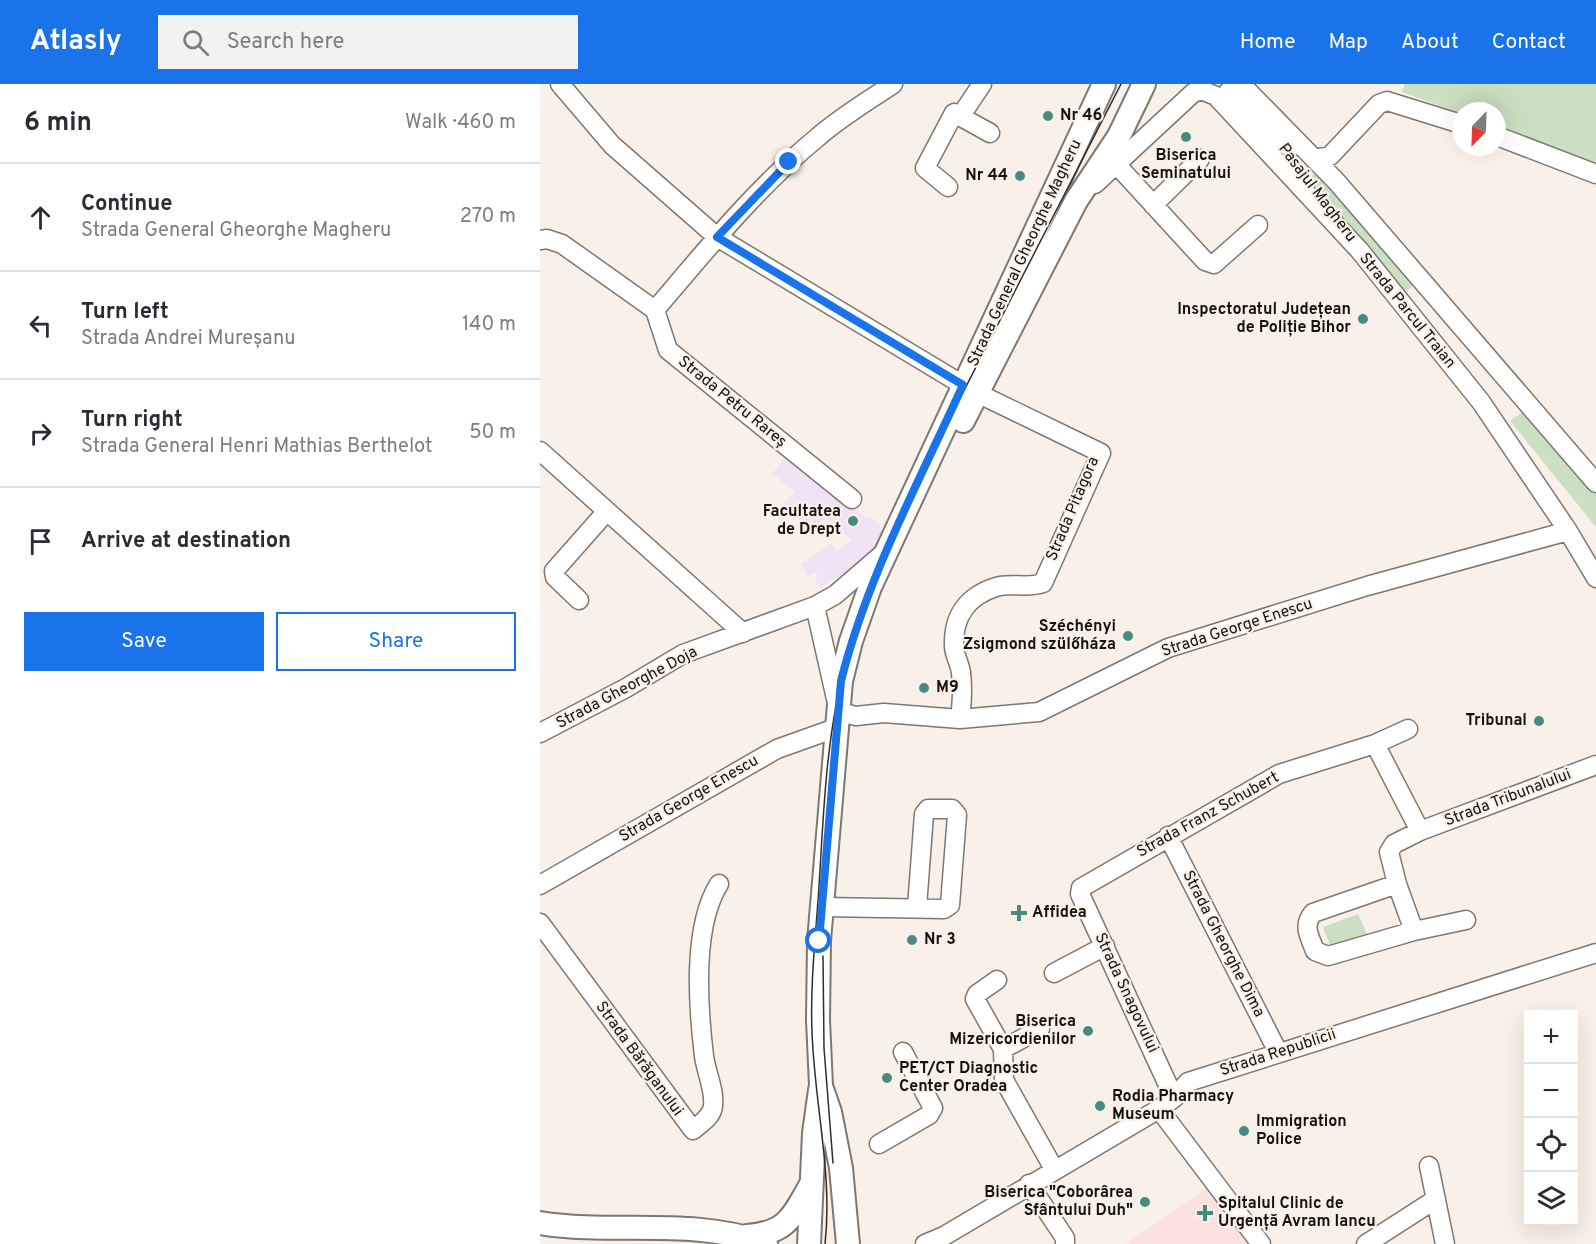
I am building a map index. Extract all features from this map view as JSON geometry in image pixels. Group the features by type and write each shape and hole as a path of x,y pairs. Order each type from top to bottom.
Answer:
{"main road":[{"name":"Strada General Gheorghe Magheru","path":"843,690 852,678 886,577 1104,84"},
{"name":"Strada General Gheorghe Magheru","path":"852,1239 830,1112 821,1086 818,1020 819,941 826,831 838,715 843,690 841,681 861,612 889,548 970,389 1076,201 1119,136 1144,84"},
{"path":"809,1244 817,1102 821,1086"},
{"path":"540,1223 576,1227 697,1229 756,1240 776,1231 788,1222 812,1183"}],"street":[{"path":"560,84 612,145 717,237 970,389"},
{"path":"540,240 546,239 562,244 655,310 717,237 819,136 893,84"},
{"path":"960,117 982,84"},
{"name":"Pasajul Magheru","path":"1218,84 1274,136 1348,198"},
{"name":"Strada Parcul Traian","path":"1241,84 1314,159 1596,483"},
{"path":"1314,159 1330,156 1379,104 1391,84"},
{"name":"Strada Parcul Traian","path":"1076,201 1193,93 1207,92 1216,96 1360,251 1481,402 1596,576"},
{"path":"1379,104 1386,100 1395,101 1452,121"},
{"path":"948,187 925,168 954,113 990,133"},
{"name":"Pasajul Magheru","path":"1274,136 1360,251"},
{"path":"1506,139 1596,174"},
{"path":"1153,204 1200,159"},
{"path":"1116,164 1205,261 1214,264 1258,225"},
{"path":"1410,315 1433,295"},
{"name":"Strada Petru Rareș","path":"655,310 668,350 852,499"},
{"name":"Strada Pitagora","path":"960,719 962,680 953,645 962,609 975,595 999,586 1031,587 1042,583 1101,453 970,389"},
{"path":"540,451 743,633"},
{"path":"579,600 555,577 554,571 607,511"},
{"name":"Strada George Enescu","path":"540,885 777,749 833,729 838,715 884,713 960,719 1040,712 1168,648 1367,586 1568,531"},
{"name":"Strada Gheorghe Doja","path":"540,733 626,688 683,654 815,606 835,595 889,548"},
{"path":"815,606 838,715"},
{"name":"Strada Franz Schubert","path":"1081,888 1279,774 1375,744 1408,729"},
{"path":"1375,744 1420,831"},
{"name":"Strada Tribunalului","path":"1397,884 1390,848 1420,831 1596,765"},
{"path":"822,907 944,909 950,905 957,815 952,809 928,809 924,814 916,908"},
{"name":"Strada Gheorghe Dima","path":"1168,836 1278,1052"},
{"name":"Strada Bărăganului","path":"540,923 693,1130 708,1118 714,1104 704,1056 699,967 703,927 711,897 719,884"},
{"path":"1414,932 1397,884 1313,914 1307,920 1306,928 1315,951 1328,956 1466,920"},
{"name":"Strada Snagovului","path":"1081,888 1080,894 1174,1098"},
{"path":"1054,973 1105,946"},
{"name":"Strada Republicii","path":"925,1244 944,1236 1159,1109 1174,1098 1188,1082 1596,953"},
{"path":"997,980 977,994 975,999 1004,1049 1004,1080 1054,1169"},
{"path":"1004,1049 1040,1029"},
{"path":"879,1144 929,1115 933,1108 903,1052"},
{"path":"1159,1109 1261,1244"},
{"path":"1429,1166 1445,1244"},
{"path":"1029,1184 1065,1238 1065,1244"},
{"path":"1366,1244 1436,1199"}],"shaded area":[{"name":"Facultatea de Drept","path":"786,454 867,518 870,517 880,524 879,527 887,534 876,552 821,588 814,578 818,576 816,572 807,576 801,564 831,544 836,551 852,541 826,518 813,530 797,519 799,516 784,503 795,491 772,474"},
{"name":"Spitalul Clinic de Urgență Avram Iancu","path":"1216,1181 1261,1244 1126,1244"}],"green space":[{"path":"1405,84 1596,84 1596,165 1506,131 1506,102 1452,102 1452,111 1402,92"},
{"path":"1317,171 1420,280 1402,295 1307,180"},
{"path":"1529,407 1596,483 1596,527 1510,421"},
{"path":"1358,914 1368,936 1331,948 1323,927"}],"tram line":[{"path":"825,1244 827,1191 813,1058 812,995 827,770 833,724 847,657 868,592 893,529 1121,84"},
{"path":"823,956 824,1048 833,1163"}],"place":[{"name":"Nr 46","path":"1048,116"},
{"name":"Biserica Seminatului","path":"1186,137"},
{"name":"Nr 44","path":"1020,176"},
{"name":"Inspectoratul Județean de Poliție Bihor","path":"1363,319"},
{"name":"Facultatea de Drept","path":"853,521"},
{"name":"Széchényi Zsigmond szülőháza","path":"1128,636"},
{"name":"M9","path":"924,688"},
{"name":"Tribunal","path":"1539,721"},
{"name":"Affidea","path":"1019,913"},
{"name":"Nr 3","path":"912,940"},
{"name":"Biserica Mizericordienilor","path":"1088,1031"},
{"name":"PET/CT Diagnostic Center Oradea","path":"887,1078"},
{"name":"Rodia Pharmacy Museum","path":"1100,1106"},
{"name":"Immigration Police","path":"1244,1131"},
{"name":"Biserica \"Coborârea Sfântului Duh\"","path":"1145,1202"},
{"name":"Spitalul Clinic de Urgență Avram Iancu","path":"1205,1213"}],"route":[{"path":"789,162 717,237 963,385 862,606 851,641 841,681 843,690 826,831 819,941"}]}
